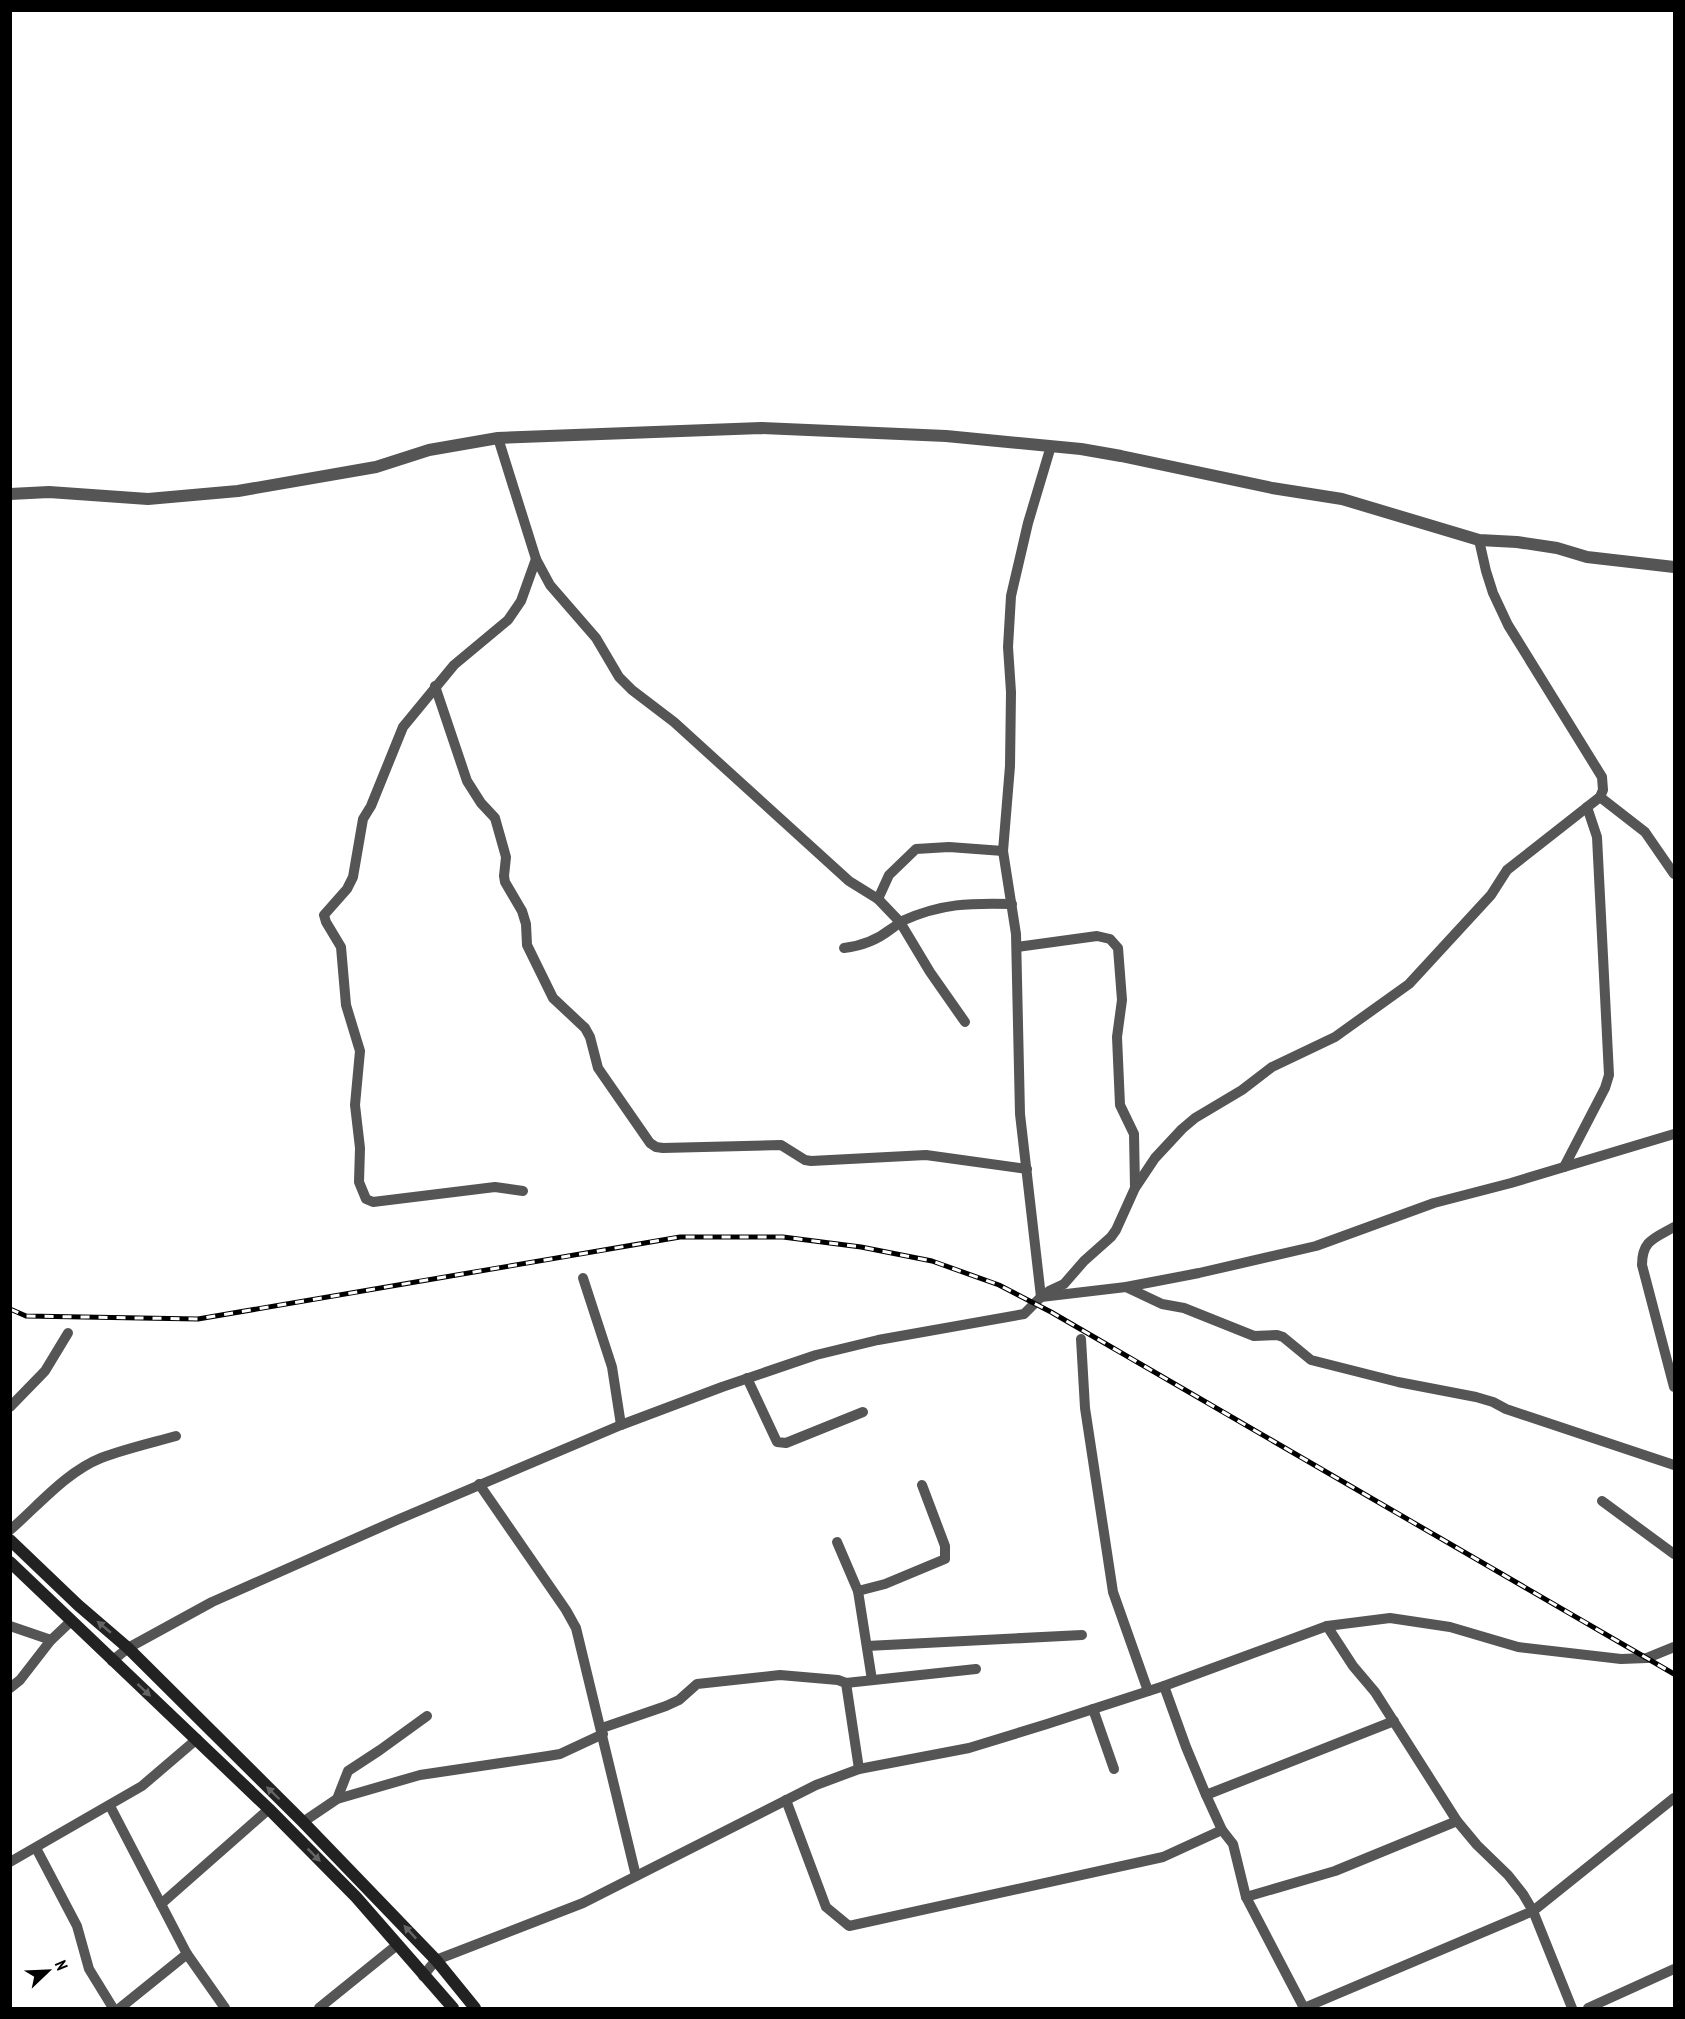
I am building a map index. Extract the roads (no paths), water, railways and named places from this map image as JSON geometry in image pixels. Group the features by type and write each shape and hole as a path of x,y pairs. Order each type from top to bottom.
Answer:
{"main road":[{"path":"10,1540 78,1605 128,1648 303,1822 436,1960 475,2008"},
{"path":"10,1562 269,1809 356,1897 453,2008"}],"street":[{"path":"10,494 49,492 148,499 238,490 376,467 429,450 498,438 761,428 946,436 1051,446 1121,456 1272,488 1342,499 1479,540 1517,542 1557,548 1587,557 1674,567"},
{"path":"498,438 536,559 550,585 596,638 620,677 632,690 674,722 849,881 878,899 900,922 930,972 965,1022"},
{"path":"1042,1295 1020,1114 1017,947 1003,851 1010,766 1011,692 1008,647 1011,596 1028,523 1051,446"},
{"path":"112,1661 128,1648 212,1602 479,1484 621,1425 816,1355 868,1342 1024,1314 1042,1295 1059,1288 1111,1237 1135,1188 1155,1158 1182,1129 1195,1118 1242,1090 1281,1062 1335,1038 1409,984 1491,895 1507,870 1600,797 1603,790 1602,777 1508,625 1493,594 1479,540"},
{"path":"523,1191 495,1187 373,1202 366,1199 359,1182 360,1148 355,1105 360,1052 346,1005 341,946 324,915 347,888 353,877 363,819 371,806 403,727 454,665 508,620 521,601 536,559"},
{"path":"435,686 467,781 481,803 495,818 506,857 505,882 525,918 527,945 554,998 585,1028 598,1068 650,1143 663,1148 781,1145 805,1160 811,1161 926,1155 1027,1169"},
{"path":"1600,797 1645,832 1674,874"},
{"path":"1564,1167 1605,1088 1609,1075 1597,837 1587,807"},
{"path":"878,899 889,875 916,849 949,847 1003,851"},
{"path":"844,948 860,946 900,922 940,907 954,904 1012,904"},
{"path":"1017,947 1097,936 1110,939 1118,948 1122,1000 1117,1037 1120,1105 1134,1134 1135,1188"},
{"path":"1042,1295 1126,1287 1316,1246 1434,1203 1674,1134"},
{"path":"1674,1227 1650,1240 1642,1254 1642,1265 1674,1387"},
{"path":"583,1278 612,1367 621,1425"},
{"path":"1126,1287 1162,1304 1184,1308 1254,1336 1283,1337 1311,1360 1398,1382 1476,1397 1674,1465"},
{"path":"10,1407 45,1371 68,1333"},
{"path":"1081,1339 1084,1408 1113,1592 1148,1691"},
{"path":"747,1378 777,1442 786,1443 863,1412"},
{"path":"10,1530 70,1476 91,1463 176,1436"},
{"path":"479,1484 576,1628 603,1731 636,1876"},
{"path":"858,1591 885,1584 945,1559 945,1546 922,1485"},
{"path":"1602,1501 1674,1554"},
{"path":"837,1542 858,1591 872,1680"},
{"path":"423,1976 436,1960 584,1903 816,1785 859,1769 969,1748 1164,1686 1327,1626 1390,1617 1450,1628 1518,1647 1621,1659 1647,1658 1674,1647"},
{"path":"10,1688 20,1680 51,1640 71,1621"},
{"path":"10,1626 51,1640"},
{"path":"1327,1626 1353,1666 1375,1692 1457,1821 1524,1894 1572,2008"},
{"path":"867,1646 1082,1635"},
{"path":"303,1822 337,1799 434,1772 560,1754 603,1731 679,1700 697,1684 780,1675 846,1683 976,1669"},
{"path":"846,1683 859,1769"},
{"path":"1164,1686 1206,1795 1222,1830 1233,1844 1246,1897 1304,2008 1533,1911 1674,1798"},
{"path":"1093,1709 1114,1769"},
{"path":"337,1799 348,1771 427,1716"},
{"path":"1206,1795 1394,1721"},
{"path":"10,1862 142,1786 197,1739"},
{"path":"786,1800 826,1907 849,1926 1163,1857 1222,1830"},
{"path":"110,1806 187,1954 225,2008"},
{"path":"161,1904 269,1809"},
{"path":"1246,1897 1335,1871 1457,1821"},
{"path":"36,1848 77,1926 89,1969 112,2008"},
{"path":"319,2008 396,1945"},
{"path":"120,2008 187,1954"},
{"path":"1588,2008 1674,1969"}],"railway":[{"path":"10,1309 26,1316 198,1319 680,1237 783,1237 861,1247 932,1261 999,1285 1051,1312 1674,1674"}]}
